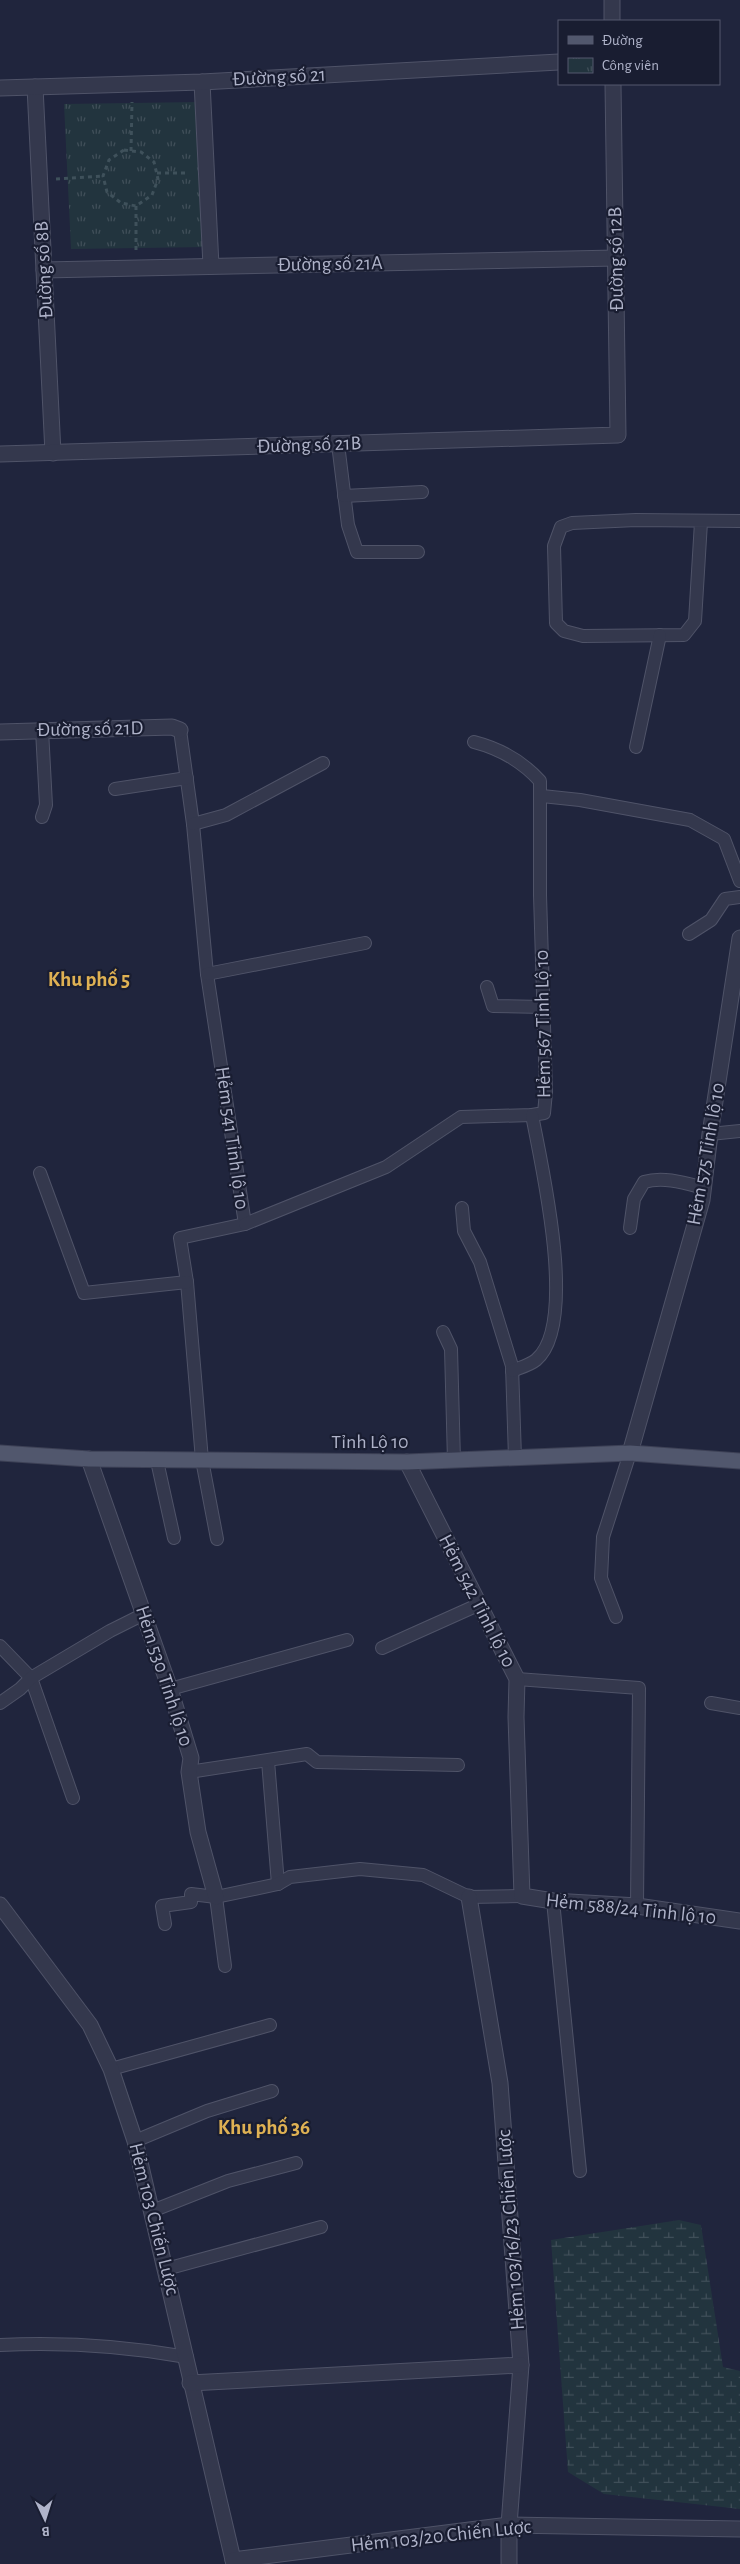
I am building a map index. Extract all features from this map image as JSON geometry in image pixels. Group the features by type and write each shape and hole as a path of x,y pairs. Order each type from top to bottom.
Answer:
{"main road":[{"name":"Tỉnh Lộ 10","path":"0,1453 157,1461 408,1462 630,1453 740,1461"}],"street":[{"path":"612,0 612,20"},
{"name":"Đường số 21","path":"0,88 202,82 558,62"},
{"path":"202,82 212,266"},
{"name":"Đường số 12B","path":"613,85 618,435"},
{"name":"Đường số 8B","path":"35,87 53,453"},
{"name":"Đường số 21A","path":"44,270 616,258"},
{"name":"Đường số 21B","path":"0,454 618,435"},
{"name":"Đường số 21D","path":"0,732 172,727 180,730"},
{"name":"Hẻm 575 Tỉnh lộ 10","path":"630,1453 702,1200 710,1134 734,1018 740,938"},
{"name":"Hẻm 530 Tỉnh lộ 10","path":"89,1459 170,1689 191,1758 189,1772 198,1832 216,1897"},
{"name":"Hẻm 542 Tỉnh lộ 10","path":"408,1462 517,1678 516,1717 522,1896"},
{"name":"Hẻm 588/24 Tỉnh lộ 10","path":"522,1896 553,1901 637,1906 740,1921"},
{"name":"Hẻm 103/16/23 Chiến Lược","path":"469,1897 500,2083 521,2365 509,2525 509,2564"},
{"name":"Hẻm 103 Chiến Lược","path":"0,1905 90,2025 111,2069 135,2141 233,2562"},
{"path":"190,2383 521,2365"},
{"name":"Hẻm 103/20 Chiến Lược","path":"233,2562 509,2525 740,2529"}],"lane":[{"path":"338,444 348,526 358,552 418,552"},
{"path":"344,496 422,492"},
{"path":"701,522 695,621 684,635 584,636 564,631 556,623 554,546 561,527 572,523 636,520 740,521"},
{"path":"636,748 660,635"},
{"path":"42,730 46,805 42,817"},
{"name":"Hẻm 541 Tỉnh lộ 10","path":"180,730 193,824 207,974 244,1224 180,1238 187,1282 202,1460 217,1540"},
{"path":"474,742 492,747 525,765 540,781 542,796 580,800 690,820 724,839 740,881"},
{"path":"193,824 226,815 323,763"},
{"path":"115,789 187,778"},
{"name":"Hẻm 567 Tỉnh Lộ 10","path":"512,1371 536,1360 547,1345 553,1320 556,1251 532,1115 544,1113 546,1092 540,895 542,796"},
{"path":"689,934 711,920 725,899 740,897"},
{"path":"207,974 364,943"},
{"path":"487,987 494,1006 543,1007"},
{"path":"244,1224 386,1167 461,1117 532,1115"},
{"path":"710,1134 740,1131"},
{"path":"40,1173 84,1292 187,1282"},
{"path":"630,1228 634,1199 644,1182 651,1180 677,1181 704,1188"},
{"path":"462,1208 464,1231 484,1272 512,1371 515,1458"},
{"path":"443,1332 451,1349 454,1461"},
{"path":"616,1617 601,1578 603,1536 630,1453"},
{"path":"157,1461 174,1538"},
{"path":"382,1648 480,1604"},
{"path":"0,1703 20,1689 30,1678 110,1630 144,1614"},
{"path":"170,1689 347,1640"},
{"path":"0,1646 30,1678 73,1798"},
{"path":"517,1678 640,1688 637,1906"},
{"path":"710,1703 740,1708"},
{"path":"189,1772 308,1754 317,1762 458,1765"},
{"path":"268,1761 278,1884"},
{"path":"165,1924 162,1906 192,1902 190,1894 216,1897 278,1884 290,1877 360,1868 423,1876 469,1897 522,1896"},
{"path":"216,1897 225,1966"},
{"path":"553,1901 580,2171"},
{"path":"111,2069 270,2024"},
{"path":"135,2141 207,2111 272,2091"},
{"path":"152,2211 228,2181 296,2163"},
{"path":"166,2269 321,2227"},
{"path":"0,2345 30,2344 147,2350 186,2357"}],"path":[{"path":"131,151 132,84"},
{"path":"124,150 141,152 154,162 157,173 158,179 152,195 136,206 121,203 107,192 103,176 109,160 124,150"},
{"path":"157,173 194,174"},
{"path":"40,180 103,176"},
{"path":"136,206 137,268"}],"green space":[{"path":"199,102 208,247 71,249 64,104"},
{"path":"679,2220 701,2225 723,2367 740,2371 740,2509 604,2494 568,2472 551,2240"}],"district":[{"name":"Khu phố 5","path":"89,979"},
{"name":"Khu phố 36","path":"264,2127"}]}
